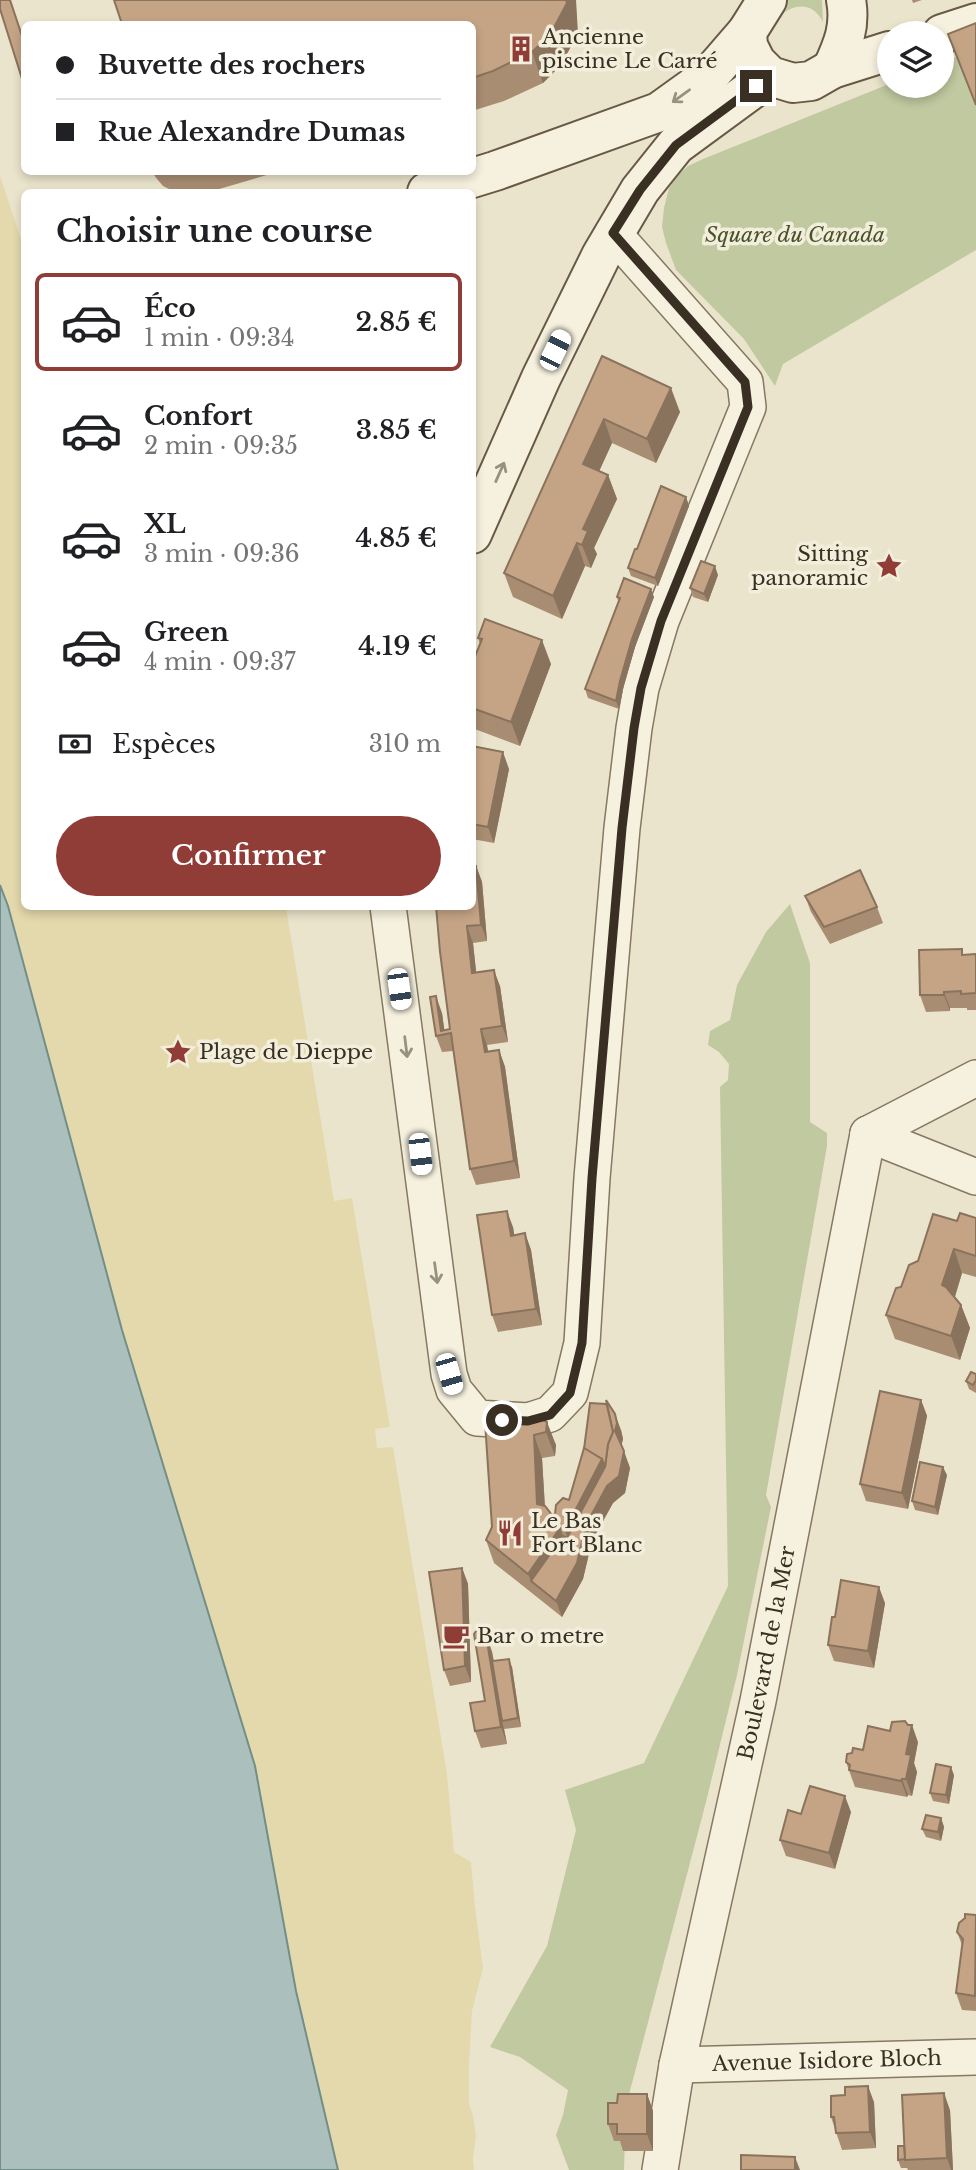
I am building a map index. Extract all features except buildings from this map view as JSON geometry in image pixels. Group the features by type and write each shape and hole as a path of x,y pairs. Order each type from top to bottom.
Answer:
{"street":[{"path":"437,189 659,112 709,76 747,32 767,0"},
{"path":"847,11 862,39 877,46"},
{"path":"832,69 846,38 847,11"},
{"path":"954,30 976,23"},
{"path":"747,32 748,46 756,62 770,76 793,83 811,81 832,69 877,54"},
{"path":"476,525 541,378 613,233 640,190 676,145 770,76"},
{"path":"389,910 449,1374 454,1390 477,1418 528,1421 550,1415 570,1393 582,1343 592,1178 622,828 638,702 661,621 748,407 745,382 613,233"},
{"path":"868,1134 976,1078"},
{"path":"868,1134 976,1177"},
{"name":"Boulevard de la Mer","path":"660,2170 677,2065 758,1701 868,1134"},
{"name":"Avenue Isidore Bloch","path":"677,2065 976,2057"}],"green space":[{"path":"785,0 822,0 823,22 819,15 804,6 792,8 780,15"},
{"name":"Square du Canada","path":"956,57 976,104 976,250 783,364 775,386 744,339 676,270 662,227 669,188 688,166 877,89 877,98 954,98"},
{"path":"790,904 810,963 810,1122 827,1133 827,1146 766,1495 771,1507 737,1675 626,2106 624,2170 569,2170 556,2135 568,2090 520,2057 490,2047 547,1946 576,1830 565,1790 644,1763 728,1586 720,1087 728,1080 729,1064 719,1052 708,1045 710,1031 730,1020 737,985 766,932"}],"sand":[{"name":"Plage de Dieppe","path":"0,176 21,239 21,910 286,910 334,1201 352,1198 390,1427 375,1429 377,1448 393,1447 447,1774 454,1852 471,1862 483,1968 472,2011 469,2065 469,2104 476,2136 474,2170 338,2170 296,1991 255,1766 122,1330 8,906 0,885"}],"shaded area":[{"path":"0,885 8,906 122,1330 255,1766 296,1991 338,2170 0,2170"}],"place":[{"name":"Ancienne piscine Le Carré","path":"521,49"},
{"name":"Sitting panoramic","path":"889,566"},
{"name":"Plage de Dieppe","path":"178,1052"},
{"name":"Le Bas Fort Blanc","path":"510,1533"},
{"name":"Bar o metre","path":"456,1636"}],"route":[{"path":"502,1420 528,1421 550,1415 570,1393 582,1343 592,1178 622,828 641,688 661,621 748,407 745,382 613,233 640,190 676,145 756,86"}]}
